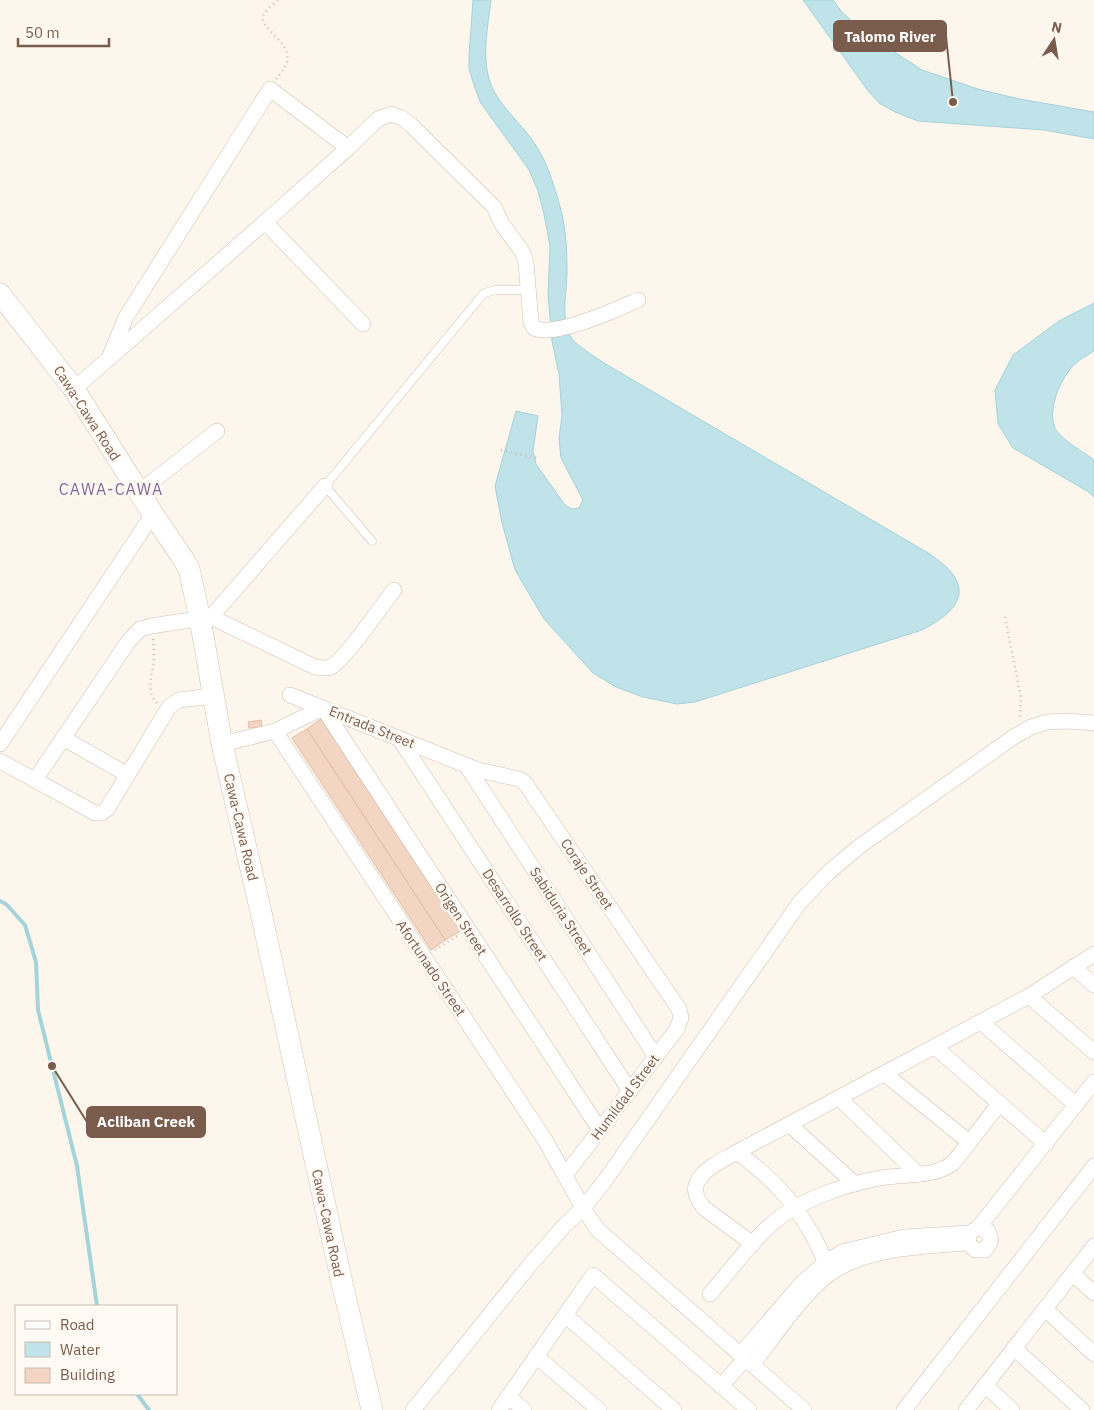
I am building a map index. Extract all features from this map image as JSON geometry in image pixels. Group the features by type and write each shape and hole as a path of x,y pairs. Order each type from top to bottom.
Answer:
{"street":[{"path":"108,359 126,317 270,89 348,148"},
{"path":"74,389 265,222 378,119 391,114 402,118 459,171 494,208 502,224 523,253 526,262 532,325 538,330 570,326 638,300"},
{"path":"265,222 363,324"},
{"name":"Cawa-Cawa Road","path":"0,294 74,389 184,560 206,618 213,696 222,744 372,1410"},
{"path":"139,492 217,431"},
{"path":"206,618 325,486"},
{"path":"0,744 153,514"},
{"path":"35,780 134,634 140,629 206,618 316,667 330,667 342,658 394,590"},
{"path":"290,694 323,708"},
{"path":"0,761 95,813 102,813 107,810 166,711 173,703 179,700 213,696"},
{"name":"Entrada Street","path":"222,744 275,731 323,708 466,765"},
{"name":"Origen Street","path":"323,708 600,1130"},
{"path":"413,1410 546,1246 583,1208 604,1182 800,902 830,871 860,846 1020,733 1047,722 1067,720 1094,723"},
{"name":"Afortunado Street","path":"275,731 528,1113 566,1174 583,1208 598,1230 606,1239 804,1410"},
{"path":"63,738 128,776"},
{"name":"Desarrollo Street","path":"399,738 630,1091"},
{"name":"Coraje Street","path":"466,765 490,774 519,779 525,783 679,1009 681,1018"},
{"name":"Sabiduria Street","path":"466,765 656,1057"},
{"path":"753,1244 704,1208 695,1194 698,1180 702,1174 737,1152 1029,996 1094,954"},
{"path":"1073,967 1094,985"},
{"path":"1029,996 1094,1052"},
{"name":"Humildad Street","path":"566,1174 678,1029 681,1018"},
{"path":"980,1022 1076,1105"},
{"path":"935,1047 1046,1144"},
{"path":"885,1074 969,1142"},
{"path":"720,1386 746,1359 800,1284 828,1268 876,1254 972,1234 1094,1082"},
{"path":"838,1098 918,1174"},
{"path":"710,1294 773,1223 796,1208 855,1184 896,1175 918,1174 946,1168 953,1163 1000,1104"},
{"path":"789,1124 855,1184"},
{"path":"737,1152 772,1180 796,1208 812,1234 828,1268"},
{"path":"904,1410 1088,1186 1094,1166"},
{"path":"966,1410 1094,1246"},
{"path":"1073,1274 1094,1293"},
{"path":"499,1410 593,1275 749,1410"},
{"path":"1044,1309 1094,1354"},
{"path":"565,1315 674,1410"},
{"path":"1014,1348 1082,1410"},
{"path":"536,1356 599,1410"},
{"path":"985,1386 1012,1410"},
{"path":"508,1396 524,1410"}],"lane":[{"path":"372,541 325,486 484,293 496,290 529,290"}],"path":[{"path":"270,89 287,60 287,53 283,44 262,20 263,14 278,0"},
{"path":"501,450 537,458"},
{"path":"1005,617 1021,698 1020,733"},
{"path":"151,626 154,652 150,686 151,695 155,702 166,711"},
{"path":"424,958 468,929"}],"water":[{"path":"473,0 491,0 487,29 486,60 492,88 537,147 549,171 557,197 566,242 565,313 568,329 573,340 604,363 930,554 951,572 957,582 959,591 953,607 939,620 922,630 695,702 677,704 643,697 616,687 593,673 544,619 515,570 502,523 495,486 516,411 538,416 533,451 536,464 565,505 572,509 579,508 583,500 561,458 559,439 562,415 559,374 552,341 548,294 550,246 544,214 538,191 529,170 480,102 474,85 469,69"},
{"path":"803,0 833,0 853,22 922,70 981,90 1094,112 1094,139 1044,130 918,121 895,112 879,103 868,91"},
{"path":"1094,303 1094,351 1077,362 1060,385 1054,403 1053,420 1055,428 1067,441 1094,460 1094,497 1087,491 1013,448 998,424 995,390 1013,355 1059,321"}],"building":[{"path":"321,719 460,931 445,940 307,729"},
{"path":"261,720 262,727 249,728 248,722"},
{"path":"307,729 445,940 431,950 292,738"}],"waterway":[{"path":"0,901 6,904 25,925 36,962 38,1010 77,1166 97,1305"},
{"path":"138,1395 149,1410"}],"place":[{"name":"Talomo River","path":"953,102"},
{"name":"Acliban Creek","path":"52,1066"}],"district":[{"name":"CAWA-CAWA","path":"111,489"}]}
